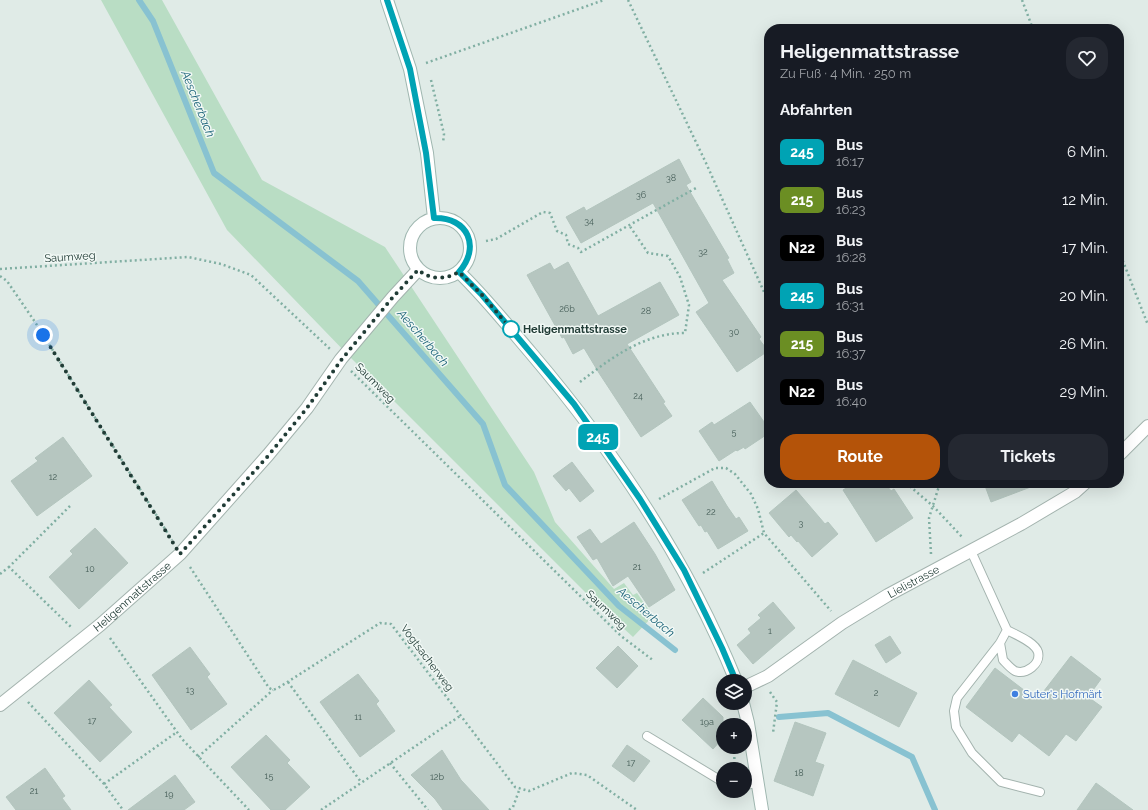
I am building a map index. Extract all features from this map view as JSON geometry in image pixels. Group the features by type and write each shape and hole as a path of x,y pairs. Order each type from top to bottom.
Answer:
{"street":[{"path":"387,0 410,69 426,153 434,218"},
{"path":"444,217 454,220 462,226 468,235 470,244 470,255 466,264 459,272 443,278 426,275 418,270 413,262 409,244 412,234 418,226 425,221 434,218 444,217"},
{"name":"Heligenmattstrasse","path":"0,705 184,558 307,408 342,359 393,297 418,270"},
{"path":"459,272 482,295 574,404 640,499 684,570 733,674"},
{"path":"1124,450 1148,426"},
{"name":"Lielistrasse","path":"752,683 768,676 842,623 888,595 932,570 1021,524 1079,488"},
{"path":"745,710 748,723 750,762"},
{"path":"752,786 762,810"}],"lane":[{"path":"971,551 1007,630 1033,645 1038,652 1038,660 1033,667 1024,672 1015,671 1003,660 1000,643"},
{"path":"1007,630 1000,643 957,698 954,711 956,727 972,753 1001,782 1040,792"},
{"path":"647,736 716,778"}],"path":[{"path":"410,69 604,0"},
{"path":"628,0 706,163 764,293"},
{"path":"1022,0 1031,24"},
{"path":"486,242 496,239 543,212 550,213 557,231 566,235 568,244 578,248 581,252 696,188"},
{"path":"580,382 607,361 647,339 670,333 685,332 689,305 680,277 668,256 648,253 629,226"},
{"name":"Saumweg","path":"0,269 188,257 221,264 251,275 342,359 348,369 621,636 654,662"},
{"path":"1124,264 1148,325"},
{"path":"0,276 7,281 35,322 184,558 269,688 273,690"},
{"path":"655,502 715,468 726,468 735,474 751,494 758,509 764,533 842,623"},
{"path":"912,488 933,506 961,534 971,551"},
{"path":"932,570 929,518 938,488"},
{"path":"0,574 9,567 70,506"},
{"path":"698,576 764,533"},
{"path":"9,567 83,638"},
{"name":"Vogtsacherweg","path":"198,757 273,690 380,623 391,624 515,788 520,788"},
{"path":"107,634 177,732 198,757 249,810"},
{"path":"288,682 361,782"},
{"path":"770,692 777,702 775,728 773,733"},
{"path":"26,700 104,784 123,810"},
{"path":"321,810 460,716"},
{"path":"104,784 177,732"},
{"path":"390,763 428,810"},
{"path":"509,810 513,807 520,788 529,790 572,773 587,776 637,810"}],"green space":[{"path":"101,0 162,0 262,180 385,247 534,472 555,522 614,589 624,583 633,595 637,593 653,616 633,637 598,605 351,358 227,230"}],"building":[{"path":"679,159 691,182 686,185 729,258 727,259 734,273 722,280 761,337 759,339 764,346 764,354 737,372 696,312 709,303 653,203 581,243 566,217 584,207 586,211"},
{"path":"568,262 598,316 660,282 679,315 627,344 665,402 663,403 672,416 641,437 584,348 573,354 564,337 562,338 527,275 550,263 554,270"},
{"path":"750,402 764,422 764,436 745,449 744,447 737,451 736,450 719,461 699,431 712,422 714,425"},
{"path":"63,437 92,476 37,516 11,481 38,461 35,458"},
{"path":"572,462 594,491 580,502 569,488 566,491 553,476"},
{"path":"712,481 736,519 739,517 748,531 718,549 707,531 705,532 701,525 699,526 682,500"},
{"path":"846,488 889,488 891,491 894,489 913,518 876,542 843,490"},
{"path":"986,488 1028,488 991,502"},
{"path":"796,490 825,524 828,522 838,534 812,557 798,541 797,542 791,535 789,537 769,513"},
{"path":"634,522 655,554 675,590 649,607 628,576 613,586 597,558 593,560 577,537 590,529 601,544"},
{"path":"95,528 128,563 79,609 49,577 73,554 70,551"},
{"path":"773,602 795,628 753,664 737,645 751,633 748,629 761,618 758,615"},
{"path":"890,636 901,653 886,663 875,645"},
{"path":"618,646 638,666 617,688 596,668"},
{"path":"190,647 210,674 207,677 227,704 191,730 152,675"},
{"path":"1071,656 1101,679 1088,697 1102,707 1076,741 1066,734 1049,756 1019,733 1012,742 966,707 995,668 1037,700"},
{"path":"853,660 917,693 899,727 835,694"},
{"path":"358,674 379,701 376,704 395,731 360,757 320,702"},
{"path":"89,680 112,705 109,707 132,732 100,762 54,713"},
{"path":"703,698 723,717 716,718 716,746 713,749 682,720"},
{"path":"795,722 826,733 815,762 824,765 813,796 774,781"},
{"path":"266,735 290,760 287,763 310,787 285,810 271,810 231,767"},
{"path":"627,745 650,761 634,782 612,766"},
{"path":"442,750 461,780 489,810 443,810 435,799 411,775"},
{"path":"45,768 65,796 62,798 71,810 16,810 6,797"},
{"path":"175,775 195,802 184,810 128,810"},
{"path":"1096,783 1133,810 1077,810"}],"waterway":[{"name":"Aescherbach","path":"139,0 153,21 214,173 358,281 483,424 505,485 619,606 675,650"},
{"name":"Aescherbach","path":"779,717 828,713 912,757 935,810"}],"bus line":[{"name":"245","path":"387,0 410,69 426,153 434,218 444,217 454,220 462,226 468,235 470,255 466,264 459,272 482,295 574,404 640,499 684,570 708,618 733,674"}],"place":[{"name":"Heligenmattstrasse","path":"511,329"},
{"name":"Suter's Hofmärt","path":"1015,694"}],"route":[{"path":"43,335 180,554 268,456 307,408 342,359 393,297 418,270 434,278 443,278 459,272 482,295 511,329"}]}
